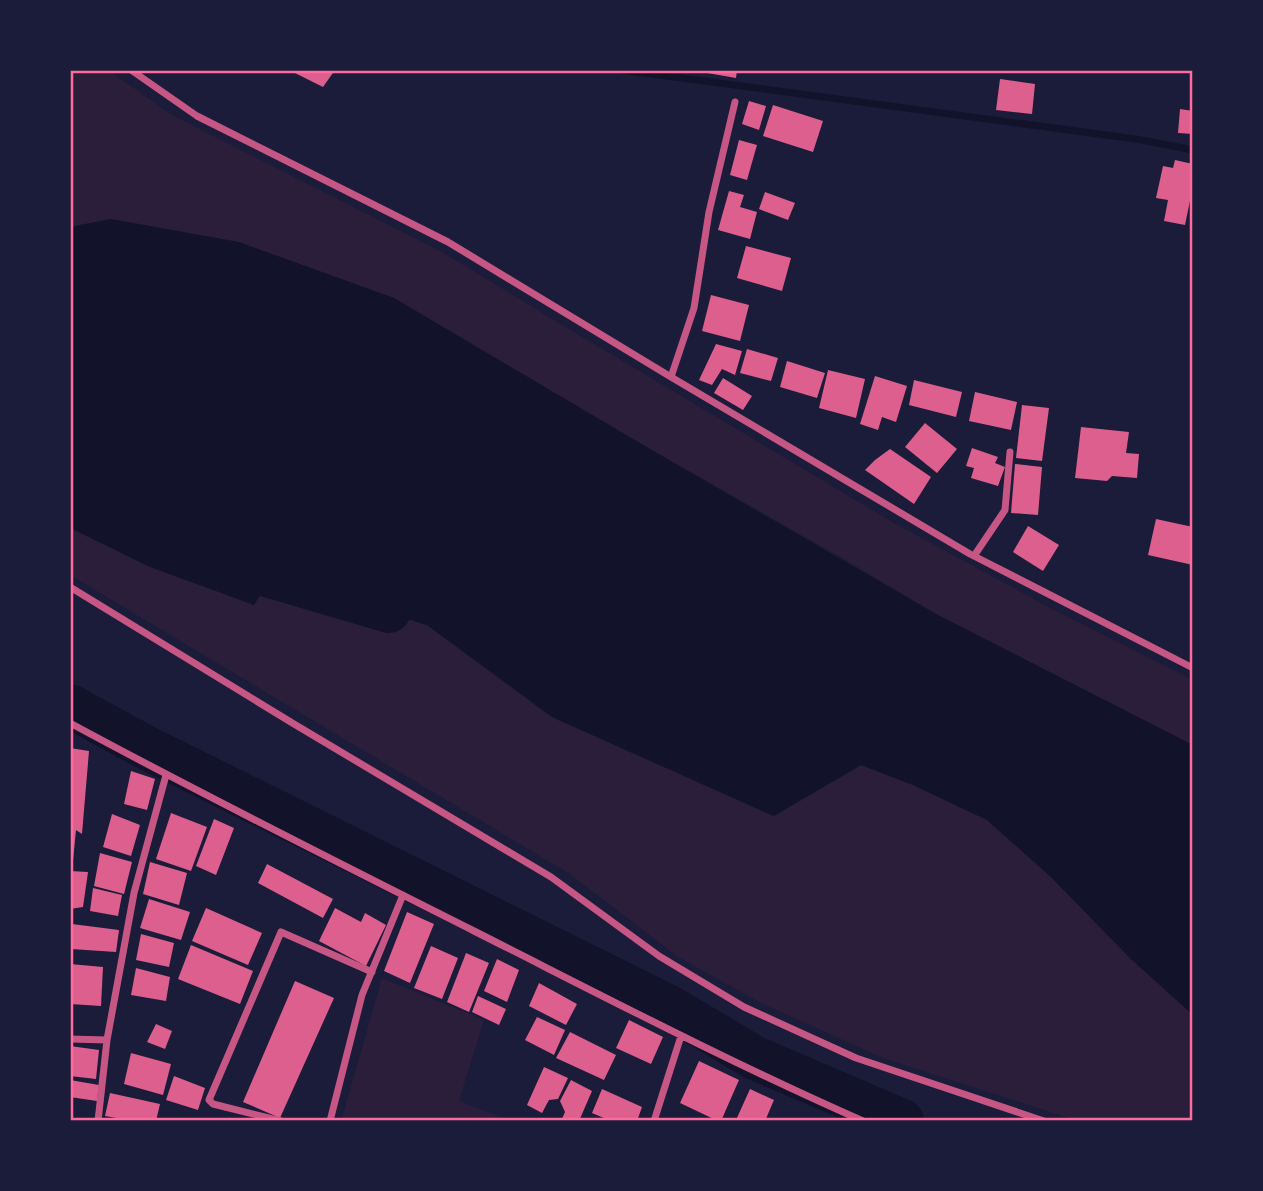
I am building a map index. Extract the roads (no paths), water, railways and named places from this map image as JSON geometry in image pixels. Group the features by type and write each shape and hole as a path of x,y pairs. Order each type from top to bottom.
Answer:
{"street":[{"path":"131,70 197,116 448,242 974,556 1193,668"},
{"path":"671,377 694,308 709,212 735,102"},
{"path":"974,556 1005,510 1010,453"},
{"path":"70,587 551,877 659,956 744,1007 856,1058 1044,1121"},
{"path":"70,723 166,775 681,1036 776,1083 863,1121"},
{"path":"98,1121 107,1040 134,893 166,775"},
{"path":"330,1121 362,995 403,895"},
{"path":"281,1121 213,1104 209,1100 281,932 372,972"},
{"path":"654,1121 681,1036"},
{"path":"70,1039 107,1040"}],"waterway":[{"path":"622,70 1136,139 1193,150"},
{"path":"215,560 389,611"},
{"path":"70,706 145,747 669,1007 755,1058 902,1121"}]}
